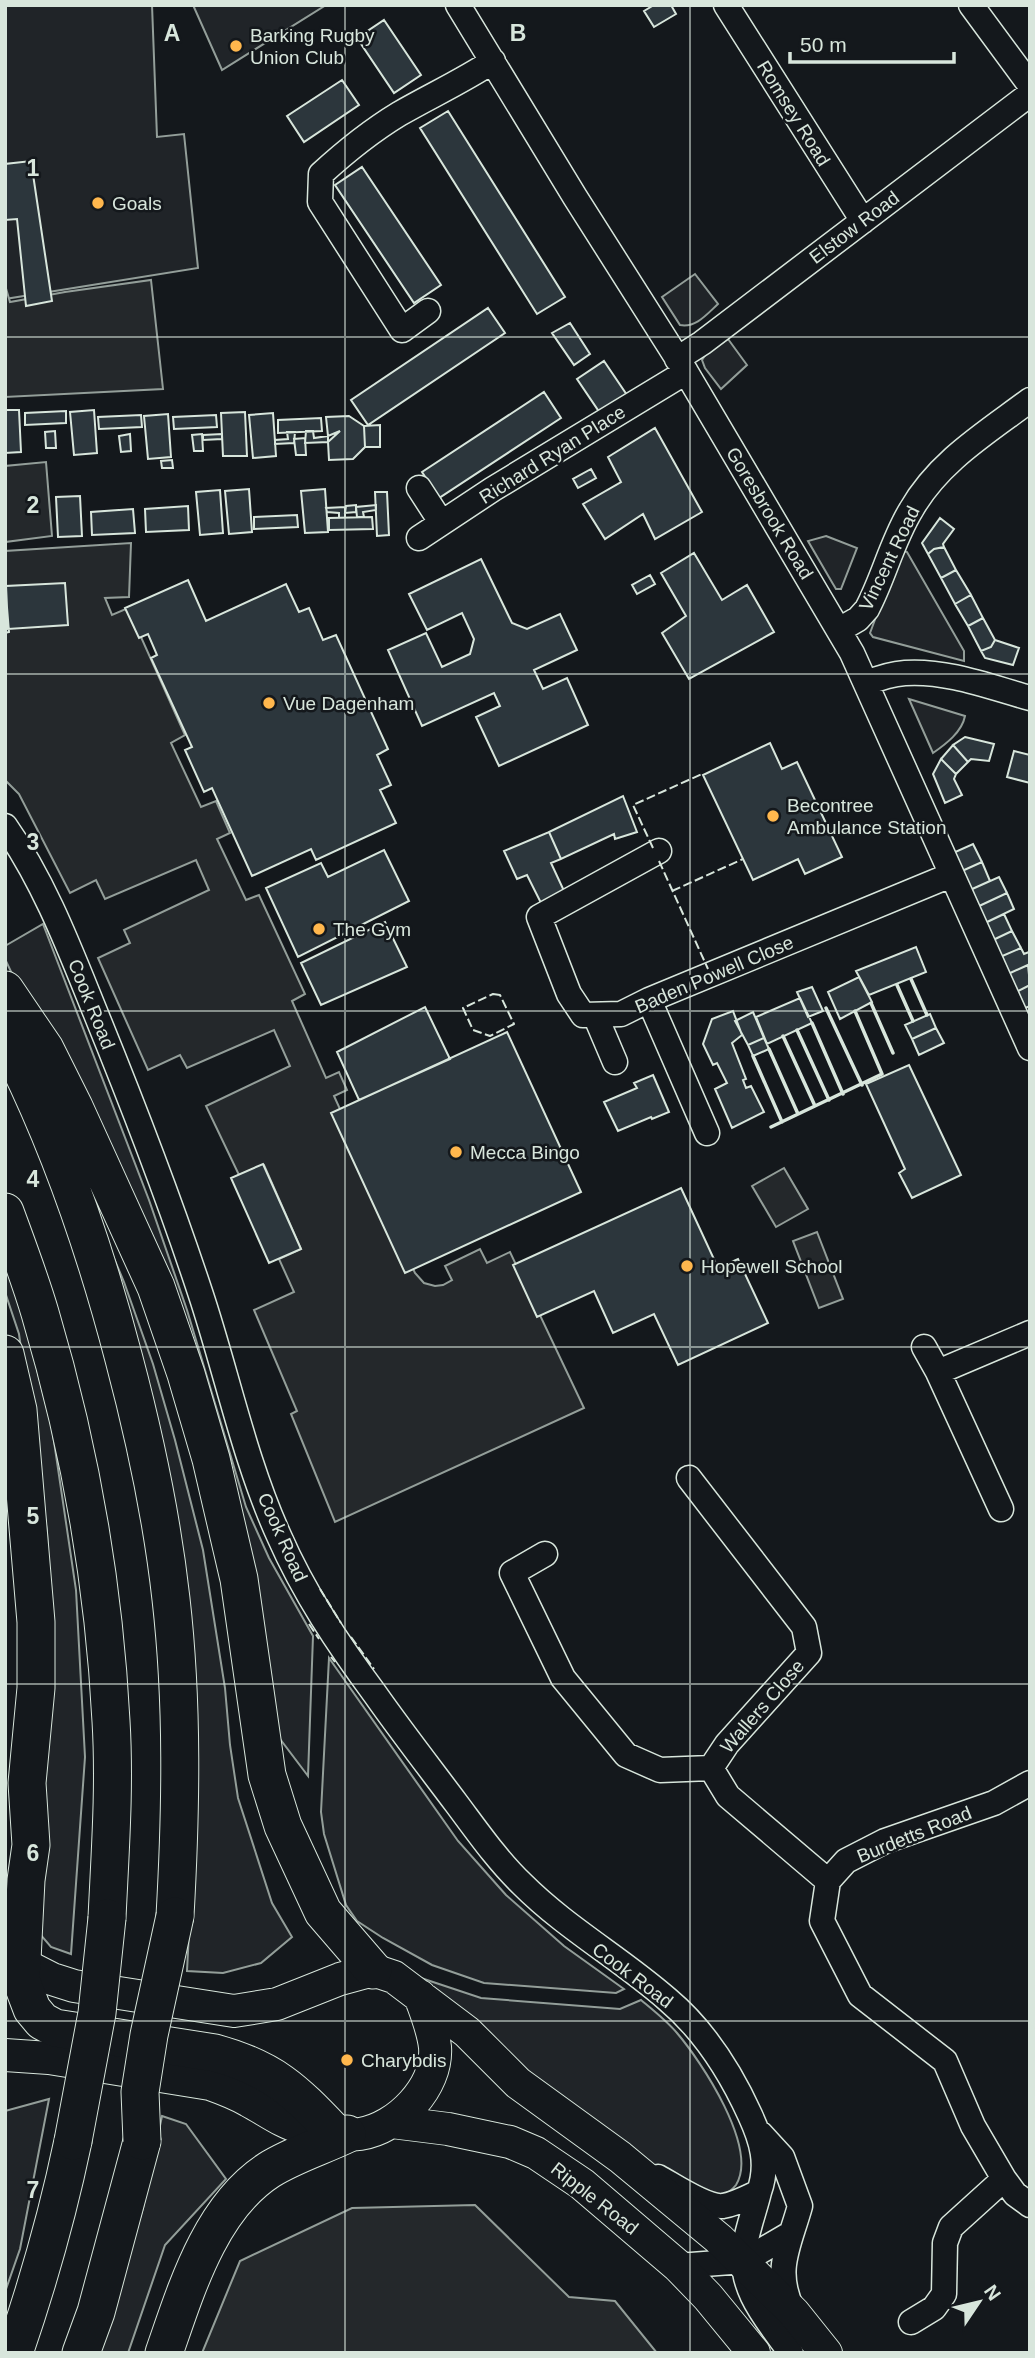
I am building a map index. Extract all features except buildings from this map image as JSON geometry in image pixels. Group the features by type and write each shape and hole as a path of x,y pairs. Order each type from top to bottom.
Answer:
{"highway":[{"path":"5,990 45,1049 156,1287 211,1459 239,1578 267,1775 283,1826 323,1912 373,1970"},
{"path":"5,1037 24,1073 69,1180 105,1287 143,1430 171,1599 179,1712 180,1819 175,1916 149,2035 140,2092 142,2141 96,2312 81,2353"},
{"path":"5,1212 40,1313 77,1459 102,1617 111,1722 112,1827 107,1918 97,2013 73,2141 35,2291 14,2353"},
{"path":"5,1354 18,1410 36,1622 36,1688 27,1783 31,1845 15,1888 13,1959 32,2009 48,2025 71,2032 215,2053 239,2059 293,2090 340,2133 269,2171 236,2202 218,2224 202,2252 164,2353"}],"main road":[{"path":"13,1959 74,1986 234,2011 277,2004 340,1979 373,1970 394,1977 467,2032 518,2083 620,2157 744,2261 794,2313 825,2353"},
{"path":"5,2056 49,2058 210,2084 232,2092 304,2129 358,2134 392,2122 424,2088 433,2066 435,2049 432,2026 419,1996"},
{"name":"Ripple Road","path":"392,2122 448,2129 510,2142 536,2153 582,2183 678,2266 708,2297 754,2353"}],"street":[{"name":"Goresbrook Road","path":"458,5 682,365 839,630 867,683 1030,1048"},
{"name":"Romsey Road","path":"726,5 863,221"},
{"path":"971,5 1030,85"},
{"path":"428,311 402,330 320,202 321,174 340,156 397,115 469,77 493,61"},
{"name":"Elstow Road","path":"682,365 702,343 1030,94"},
{"name":"Richard Ryan Place","path":"419,538 682,365"},
{"name":"Vincent Road","path":"839,630 858,619 867,609 898,533 911,508 933,478 953,458 1030,400"},
{"path":"419,488 441,522"},
{"path":"867,683 890,675 929,674 1030,698"},
{"name":"Cook Road","path":"5,826 24,853 65,940 136,1112 186,1248 255,1472 278,1535 308,1594 335,1639 483,1840 521,1884 571,1928 669,2001 699,2031 722,2062 755,2127 765,2155 765,2177 745,2245 744,2261"},
{"path":"615,1062 595,1015 583,1015 569,994 539,917 659,851"},
{"name":"Baden Powell Close","path":"595,1015 621,1014 951,875"},
{"path":"649,1000 707,1133"},
{"path":"938,1372 1030,1333"},
{"path":"924,1347 1001,1510"},
{"name":"Wallers Close","path":"689,1478 804,1627 809,1653 726,1744 711,1768 728,1796 828,1881"},
{"path":"545,1555 512,1573 563,1678 626,1755 660,1770 711,1768"},
{"name":"Burdetts Road","path":"828,1881 846,1861 885,1841 994,1803 1030,1783"},
{"path":"828,1881 822,1921 860,1995 944,2062 973,2126 1004,2179 1015,2194 1030,2205"},
{"name":"Cook Road","path":"755,2127 782,2157 800,2206 790,2234 782,2276 786,2296 794,2313"},
{"path":"620,2157 719,2206 733,2204 759,2192"},
{"path":"911,2322 934,2308 944,2294 945,2243 951,2227 1004,2179"},
{"path":"678,2266 744,2261 790,2234"},
{"path":"744,2261 751,2296 791,2353"}],"shaded area":[{"name":"Goals","path":"5,5 152,5 157,137 184,134 198,268 5,299"},
{"name":"Barking Rugby Union Club","path":"193,5 326,5 222,70"},
{"path":"695,274 718,304 696,322 680,325 662,297"},
{"path":"151,280 163,389 5,397 5,285 10,302"},
{"path":"728,339 747,365 721,389 702,360 706,354"},
{"path":"46,462 52,536 5,542 5,466"},
{"path":"826,536 857,548 841,589 836,589 808,541"},
{"path":"131,543 129,597 105,598 112,615 128,608 185,735 171,743 201,807 216,801 230,833 217,839 246,900 259,895 305,994 292,1001 326,1078 339,1072 347,1090 334,1096 415,1273 424,1283 443,1285 452,1280 445,1266 480,1249 487,1263 510,1252 584,1408 335,1522 291,1414 297,1411 254,1310 294,1292 279,1259 301,1249 264,1165 239,1175 206,1106 290,1066 274,1030 187,1068 180,1055 148,1070 98,958 130,943 124,930 209,890 196,860 105,899 96,880 70,893 19,794 5,780 5,551"},
{"path":"901,550 907,552 964,651 964,661 873,637 870,633"},
{"path":"909,699 965,716 957,732 933,753"},
{"path":"43,924 149,1200 187,1310 246,1507 269,1558 313,1636 308,1776 268,1723 128,1218 5,959 5,946"},
{"path":"784,1168 808,1209 776,1227 752,1186"},
{"path":"85,1190 124,1282 153,1364 175,1440 203,1550 225,1688 238,1798 272,1903 292,1937 261,1963 223,1973 187,1971 195,1815"},
{"path":"817,1232 843,1299 819,1308 793,1241"},
{"path":"5,1263 26,1326 52,1428 76,1590 85,1757 71,1954 51,1947 39,1933 51,1617 47,1532 19,1334 5,1292"},
{"path":"329,1658 458,1841 506,1895 564,1946 624,1989 616,1993 484,1983 432,1965 357,1921 346,1905 324,1834 321,1812"},
{"path":"421,1978 481,1998 620,2009 641,2000 677,2033 700,2063 724,2106 740,2150 741,2169 736,2185 714,2200 619,2150"},
{"path":"49,2099 20,2249 5,2292 5,2111"},
{"path":"162,2116 186,2124 226,2179 165,2245 128,2353 100,2353 143,2208"},
{"path":"475,2205 569,2297 615,2301 657,2353 202,2353 240,2261 352,2208"}],"fence":[{"path":"653,848 633,805 702,774"},
{"path":"672,891 743,859"},
{"path":"659,861 708,969"},
{"path":"493,994 500,995 514,1024 490,1036 473,1030 463,1008 493,994"},
{"path":"320,1589 341,1623"},
{"path":"309,1624 319,1639"},
{"path":"351,1637 374,1669"},
{"path":"331,1657 335,1662"}],"wall":[{"path":"911,979 927,1015"},
{"path":"897,985 913,1021"},
{"path":"871,1003 893,1053"},
{"path":"826,1008 862,1085"},
{"path":"771,1127 882,1074 855,1011"},
{"path":"812,1023 843,1094"},
{"path":"797,1030 829,1100"},
{"path":"783,1036 815,1106"},
{"path":"769,1049 798,1114"},
{"path":"753,1056 782,1122"}],"place":[{"name":"Barking Rugby Union Club","path":"236,46"},
{"name":"Goals","path":"98,203"},
{"name":"Vue Dagenham","path":"269,703"},
{"name":"Becontree Ambulance Station","path":"773,816"},
{"name":"The Gym","path":"319,929"},
{"name":"Mecca Bingo","path":"456,1152"},
{"name":"Hopewell School","path":"687,1266"},
{"name":"Charybdis","path":"347,2060"}]}
